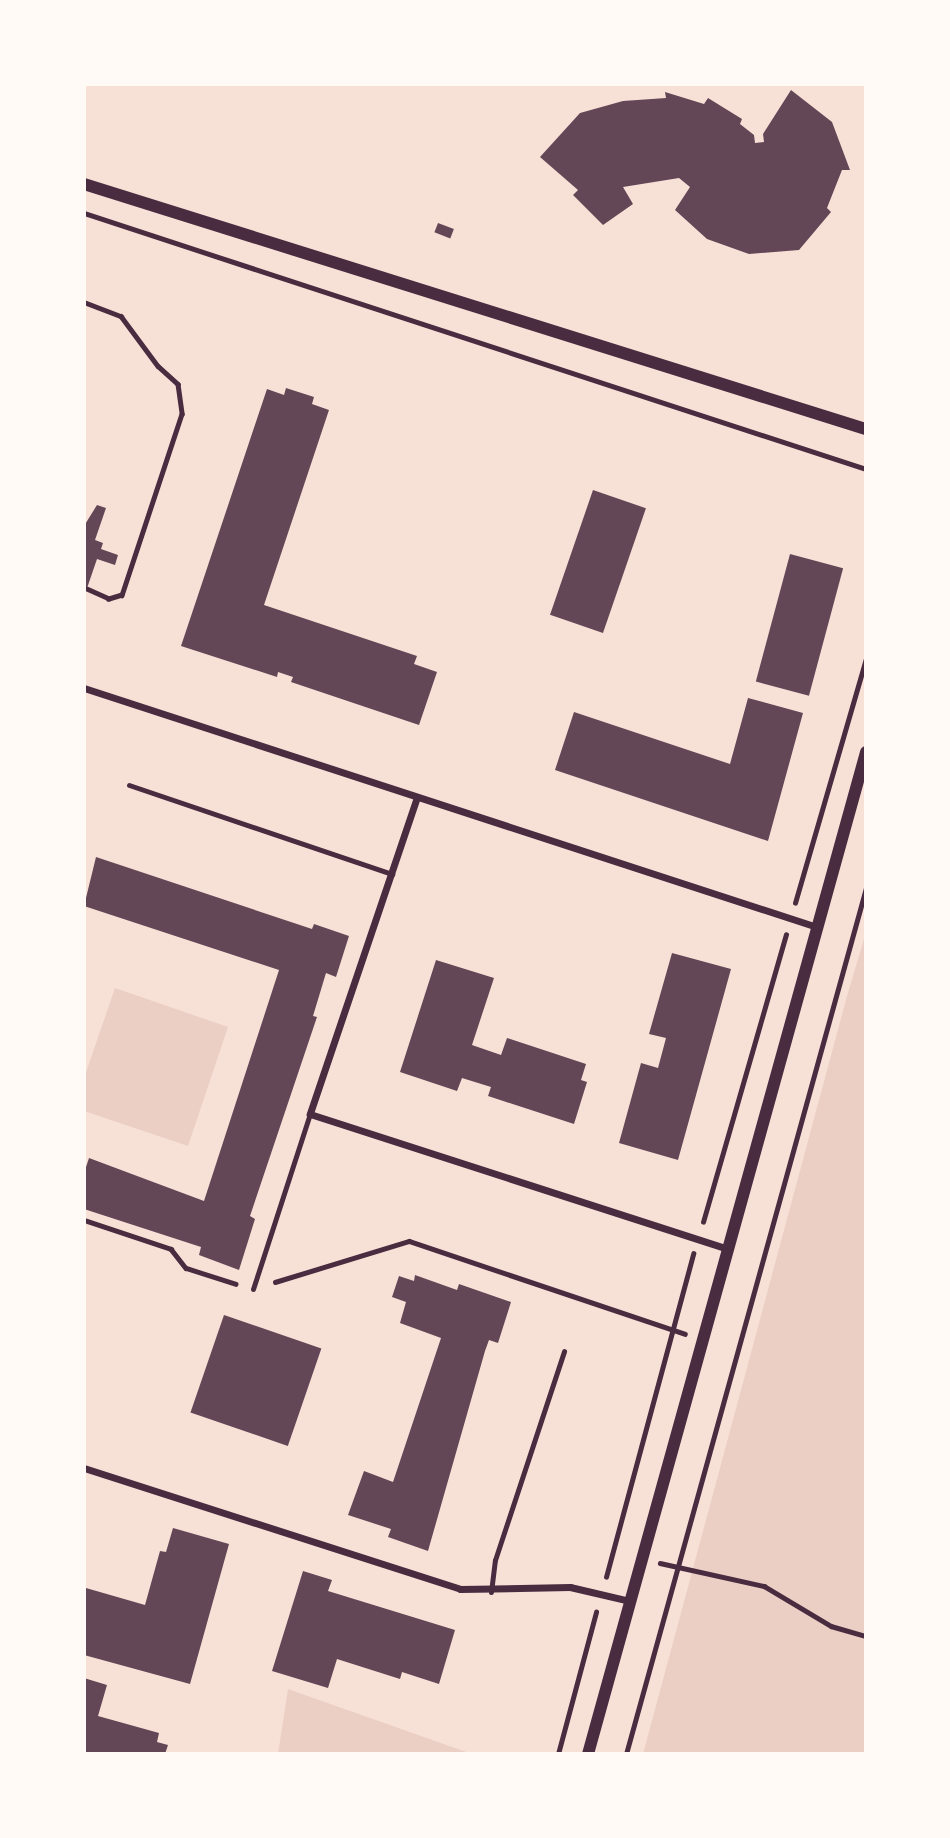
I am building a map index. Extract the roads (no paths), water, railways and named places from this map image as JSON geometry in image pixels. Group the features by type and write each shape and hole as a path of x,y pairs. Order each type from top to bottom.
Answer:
{"street":[{"path":"84,184 866,429"},
{"path":"84,688 817,927"},
{"path":"588,1754 866,752"},
{"path":"417,797 310,1114 728,1250"},
{"path":"84,1468 460,1589 491,1591 570,1587 630,1601"}],"lane":[{"path":"129,785 392,874"},
{"path":"253,1289 310,1114"},
{"path":"491,1591 495,1560 564,1351"}]}
